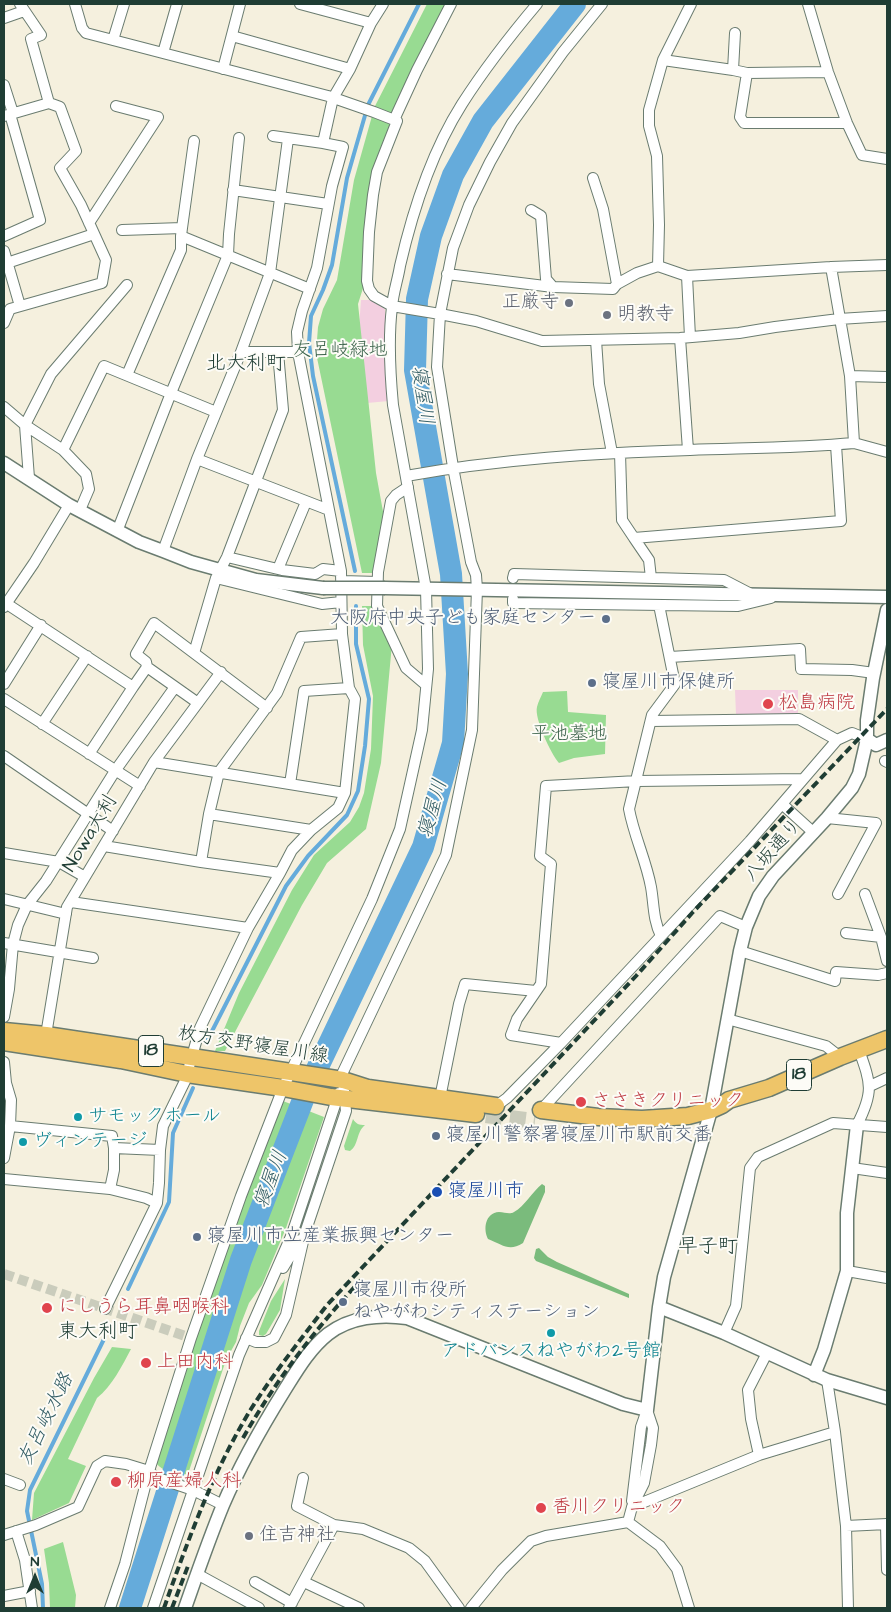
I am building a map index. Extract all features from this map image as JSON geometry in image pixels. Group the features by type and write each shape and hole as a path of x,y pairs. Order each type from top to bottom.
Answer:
{"main road":[{"name":"枚方交野寝屋川線","path":"4,1031 46,1035 338,1080 368,1088 440,1098 490,1111"},
{"name":"18","path":"538,1116 642,1119 688,1116 711,1110 729,1100 769,1088 887,1039"},
{"name":"枚方交野寝屋川線","path":"4,1042 121,1060 187,1074 338,1098 490,1111"}],"street":[{"path":"75,4 82,28 86,33 333,98 397,121 377,172 372,196 367,280 369,289 374,296 392,306 476,321 542,341 685,338 739,333 775,326 839,319 887,316"},
{"path":"113,40 124,4"},
{"path":"163,53 177,4"},
{"path":"223,69 240,4"},
{"path":"300,4 371,24"},
{"path":"323,142 333,98 383,4"},
{"path":"394,120 451,4"},
{"path":"110,1608 152,1474 190,1338 241,1196 372,899 400,829 422,730 428,669 429,589 408,487 411,475 391,384 390,343 392,306 408,229 422,186 438,149 462,105 500,48 537,4"},
{"path":"153,1608 191,1489 239,1355 292,1234 338,1098 338,1080 446,855 472,730 472,589 476,576 471,562 450,468 437,367 437,313 453,248 469,205 490,162 517,116 563,52 602,4"},
{"path":"658,266 657,156 649,126 649,110 663,60 691,4"},
{"path":"808,4 828,72 847,123 862,155 887,159"},
{"path":"4,18 22,8 41,35 31,39 49,103"},
{"path":"733,70 735,33"},
{"path":"232,36 350,69"},
{"path":"663,60 747,73 828,72"},
{"path":"747,73 740,117 744,123 847,123"},
{"path":"4,85 9,114 40,220 4,236"},
{"path":"4,323 10,309 102,283 106,260 81,205 60,168 76,151 60,107 49,103 9,114"},
{"path":"89,224 158,117 116,106"},
{"path":"105,1309 157,1203 163,1126 185,1081 200,1028 248,928 292,850 311,830 338,808 345,793 355,699 349,688 342,634 341,576 330,510 298,352 297,332 317,268 328,204 343,147 323,142 273,136"},
{"path":"118,529 170,393 228,255 239,138"},
{"path":"162,551 241,352 270,273 288,139"},
{"path":"127,375 181,250 181,232 194,141"},
{"path":"593,178 603,209 617,284"},
{"path":"233,190 328,204"},
{"path":"532,210 542,216 546,279 553,287"},
{"path":"122,230 181,232 228,255 310,288"},
{"path":"7,263 94,234"},
{"path":"4,251 20,306"},
{"path":"447,274 553,287 613,289 617,284 637,273 658,266 687,276 887,265"},
{"path":"831,267 850,376 854,443"},
{"path":"687,276 685,338 688,450"},
{"path":"29,478 25,424 51,374 127,285"},
{"path":"596,340 599,384 616,453 622,520 649,560 651,578"},
{"path":"241,352 298,352"},
{"path":"194,653 218,574 227,557 283,410 278,352"},
{"path":"63,450 104,366 216,412"},
{"path":"850,376 887,377"},
{"path":"4,406 25,424 63,450 86,474 89,489 74,507 6,606 41,625 133,686"},
{"path":"411,475 450,468 616,453 854,443 887,452"},
{"path":"634,538 841,521 836,445"},
{"path":"197,459 330,510"},
{"path":"4,463 74,507 139,542 218,574 322,604 341,602"},
{"path":"408,487 391,501 378,572 381,585 377,606 406,668 426,685"},
{"path":"278,569 306,502"},
{"path":"227,557 278,569 315,574 323,570 381,585"},
{"path":"218,574 323,588 381,585 429,589 887,596"},
{"path":"513,578 514,574 724,580 751,594"},
{"path":"512,599 512,603 738,606 784,594"},
{"path":"659,605 675,684 652,715 629,809 651,887 656,925 662,936"},
{"name":"八坂通り","path":"647,1410 664,1277 711,1110 746,927 759,896 773,876 814,833 852,788 859,774 866,739 874,673 887,610"},
{"path":"198,703 148,668 146,662 136,654 154,623 267,708"},
{"path":"4,684 41,625"},
{"path":"201,862 209,814 219,772 277,693 301,637 342,634"},
{"path":"670,657 800,649 801,669 852,670 874,673"},
{"path":"42,724 87,656"},
{"path":"89,754 133,686 148,668"},
{"name":"Nowa大利","path":"46,1035 67,907 154,762 220,672"},
{"path":"4,1017 9,990 8,944 27,905 46,882 115,771 175,686"},
{"path":"290,784 304,691 349,688"},
{"path":"4,699 140,786"},
{"path":"651,721 799,719 837,740"},
{"path":"490,1111 507,1098 561,1044 750,841 837,740 852,733 876,745 887,740"},
{"path":"4,756 113,830"},
{"path":"154,762 345,793"},
{"path":"561,1044 511,1035 517,1019 541,984 551,864 540,856 546,786 637,781 803,779"},
{"path":"782,804 814,833"},
{"path":"209,814 311,830"},
{"path":"826,818 876,823 838,894"},
{"path":"104,846 280,873"},
{"path":"4,853 59,862 85,877"},
{"path":"865,894 881,937 887,961"},
{"path":"4,899 66,914"},
{"path":"71,902 248,928"},
{"path":"538,1116 720,916 746,927"},
{"path":"846,933 881,937"},
{"path":"8,944 93,958"},
{"path":"740,951 835,981 836,972 878,975 887,973"},
{"path":"440,1098 459,1004 465,984 536,991"},
{"path":"727,1019 826,1046 840,1057"},
{"path":"814,1375 824,1350 848,1258 847,1213 857,1125 865,1109 870,1086 868,1075 858,1050"},
{"path":"4,1062 5,1083 10,1100 10,1126 4,1158"},
{"path":"870,1086 887,1078"},
{"path":"246,1338 256,1342 266,1342 274,1338 286,1315 305,1233 346,1111 338,1098"},
{"path":"724,1333 736,1306 750,1168 758,1158 833,1123 887,1127"},
{"path":"10,1126 112,1136 114,1170 110,1190"},
{"path":"114,1148 160,1150"},
{"path":"852,1168 887,1173"},
{"path":"4,1179 110,1190 146,1198 157,1203"},
{"path":"268,1292 305,1233"},
{"path":"846,1271 887,1278"},
{"path":"659,1307 724,1333 826,1380 887,1398"},
{"path":"185,1608 223,1505 238,1472 266,1420 313,1349 328,1334 348,1323 374,1316 407,1318 623,1404 647,1410 653,1428 651,1445 644,1482 632,1507 628,1522"},
{"path":"759,1455 751,1420 748,1390 767,1353"},
{"path":"826,1380 835,1432 846,1526 848,1608"},
{"path":"632,1507 759,1455 835,1432"},
{"path":"4,1535 36,1526 78,1507 97,1466 105,1461 126,1464 191,1489 223,1505"},
{"path":"303,1478 297,1506 334,1525 363,1529 410,1548 425,1561 459,1608"},
{"path":"4,1479 20,1485"},
{"path":"471,1608 502,1570 531,1542 546,1536 628,1522 660,1546 677,1569 689,1608"},
{"path":"846,1526 887,1524 887,1570"},
{"path":"255,1582 291,1606 334,1525"},
{"path":"18,1531 25,1560 32,1608"},
{"path":"197,1574 259,1608"},
{"path":"304,1582 358,1608"},
{"path":"4,1596 30,1591"}],"shaded area":[{"path":"361,300 372,300 383,305 385,310 386,388 389,401 367,403 358,341"},
{"path":"735,690 798,690 798,714 736,715"}],"green space":[{"path":"427,4 448,4 394,116 374,108"},
{"name":"友呂岐緑地","path":"372,116 390,123 390,129 375,168 364,285 358,304 376,473 384,517 373,573 362,573 316,353 318,327 323,309 337,280 354,180"},
{"path":"362,606 375,606 392,644 381,763 366,829 327,863 302,905 225,1051 215,1051 239,993 292,890 314,855 350,822 359,807 364,793 371,749 373,696 363,645"},
{"name":"平池墓地","path":"567,691 568,712 606,715 605,754 574,758 559,763 541,727 537,707 543,692"},
{"path":"283,1101 324,1117 286,1228 262,1285 249,1303 236,1342 226,1360 188,1474 170,1472 162,1469 156,1463 198,1330 245,1199"},
{"path":"353,1119 358,1124 365,1125 350,1151 345,1150 344,1146"},
{"path":"542,1184 545,1186 545,1192 523,1243 510,1247 488,1239 486,1235 486,1222 488,1218 494,1213 514,1212"},
{"path":"539,1248 548,1257 557,1262 629,1294 629,1298 536,1261 534,1258 536,1249"},
{"path":"285,1279 280,1310 266,1334 263,1336 259,1335 271,1301"},
{"path":"112,1347 131,1349 112,1382 97,1398 68,1459 86,1466 69,1503 32,1520 34,1493"},
{"path":"63,1542 76,1595 75,1608 50,1608 49,1583 44,1549"}],"waterway":[{"path":"355,571 313,376 309,343 311,316 332,265 347,178 368,105 419,4"},
{"name":"寝屋川","path":"130,1608 241,1260 306,1092 423,847 453,743 457,674 451,574 415,370 417,299 431,236 453,175 483,121 575,4"},
{"path":"208,1039 286,886 308,856 347,815 358,791 365,746 369,699 356,644 356,606"},
{"path":"128,1289 169,1202 173,1133 193,1088"},
{"name":"友呂岐水路","path":"43,1608 42,1584 27,1511 30,1490 105,1337"}],"tunnel":[{"path":"486,1115 535,1121"},
{"path":"4,1274 191,1338"}],"railway":[{"path":"164,1608 202,1506 237,1433 269,1382 327,1305 636,976 693,912 887,709"},
{"path":"243,1438 283,1375 328,1317 361,1280"},
{"path":"172,1608 188,1566"}],"place":[{"name":"正厳寺","path":"569,303"},
{"name":"明教寺","path":"607,315"},
{"name":"大阪府中央子ども家庭センター","path":"606,619"},
{"name":"寝屋川市保健所","path":"592,683"},
{"name":"松島病院","path":"768,704"},
{"name":"ささきクリニック","path":"581,1102"},
{"name":"サモックホール","path":"78,1117"},
{"name":"寝屋川警察署寝屋川市駅前交番","path":"436,1136"},
{"name":"ヴィンテージ","path":"23,1142"},
{"name":"寝屋川市","path":"437,1192"},
{"name":"寝屋川市立産業振興センター","path":"197,1237"},
{"name":"寝屋川市役所 ねやがわシティステーション","path":"343,1302"},
{"name":"にしうら耳鼻咽喉科","path":"47,1308"},
{"name":"アドバンスねやがわ2号館","path":"551,1333"},
{"name":"上田内科","path":"146,1363"},
{"name":"柳原産婦人科","path":"116,1482"},
{"name":"香川クリニック","path":"541,1508"},
{"name":"住吉神社","path":"249,1536"}],"district":[{"name":"北大利町","path":"246,365"},
{"name":"早子町","path":"708,1248"},
{"name":"東大利町","path":"98,1333"}]}
